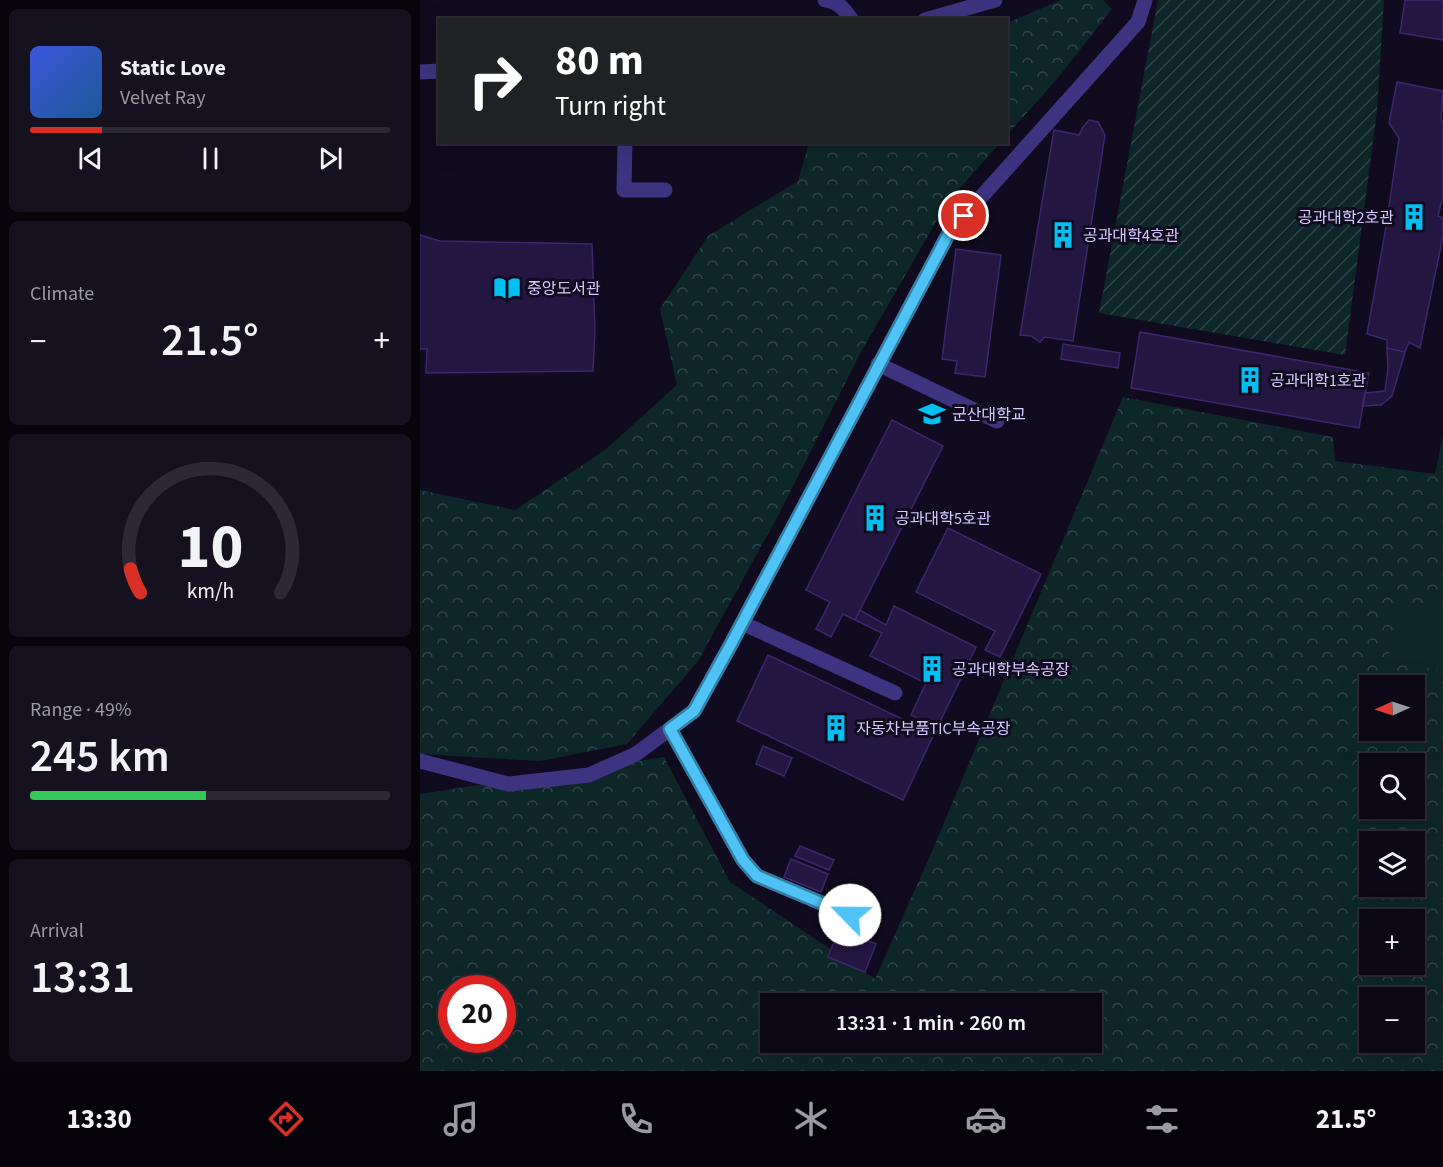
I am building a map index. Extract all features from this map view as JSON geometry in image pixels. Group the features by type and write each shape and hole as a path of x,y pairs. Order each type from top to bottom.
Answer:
{"lane":[{"path":"825,0 833,1 845,10 851,18"},
{"path":"933,18 995,0"},
{"path":"420,761 508,784 589,775 636,754 694,711 949,233 1138,22 1145,0"},
{"path":"420,72 438,72"},
{"path":"625,144 624,190 665,190"},
{"path":"878,364 997,421"},
{"path":"742,623 895,693"},
{"path":"670,729 743,860 757,876 850,915"}],"green space":[{"path":"1061,0 1103,0 1112,9 1057,79 1008,134 1008,23"},
{"path":"1158,0 1384,0 1377,111 1345,355 1099,313"},
{"path":"809,144 999,144 948,201 861,352 780,512 698,661 627,744 540,761 420,754 420,490 515,510 605,450 677,385 660,309 708,236 798,181"},
{"path":"1123,397 1333,437 1335,461 1435,474 1443,436 1443,1071 420,1071 420,794 664,757 730,882 875,979 930,856"},
{"path":"1399,604 1443,613 1443,671 1388,660"}],"building":[{"path":"1405,0 1443,0 1443,40 1400,33"},
{"name":"공과대학2호관","path":"1397,82 1443,91 1441,121 1443,121 1443,195 1438,216 1443,218 1443,236 1420,348 1409,342 1405,352 1387,348 1387,340 1367,334 1399,138 1389,123"},
{"name":"공과대학4호관","path":"1089,120 1098,122 1105,135 1073,341 1045,337 1040,342 1031,336 1020,335 1054,130 1079,135"},
{"name":"중앙도서관","path":"420,235 440,241 592,244 595,331 593,371 426,373 427,349 420,349"},
{"path":"956,249 1001,255 985,377 955,373 957,361 942,359"},
{"name":"공과대학1호관","path":"1140,332 1369,373 1359,428 1131,388"},
{"path":"1063,344 1120,353 1118,368 1061,359"},
{"path":"1387,348 1405,352 1392,396 1381,405 1362,406 1365,393 1385,391 1388,368"},
{"name":"공과대학5호관","path":"892,420 943,446 855,620 843,614 831,637 816,629 830,602 806,590"},
{"path":"948,528 1041,574 1000,657 985,650 995,631 916,592"},
{"name":"공과대학부속공장","path":"894,606 976,647 937,728 911,715 926,683 870,656 882,633 855,620 860,610 886,625"},
{"name":"자동차부품TIC부속공장","path":"768,655 934,734 903,800 737,721"},
{"path":"763,746 792,758 784,776 756,764"},
{"path":"800,846 834,860 829,870 795,856"},
{"path":"791,859 828,874 821,892 784,877"},
{"path":"839,929 876,944 865,972 828,957"}],"place":[{"name":"공과대학2호관","path":"1414,217"},
{"name":"공과대학4호관","path":"1063,235"},
{"name":"중앙도서관","path":"507,288"},
{"name":"공과대학1호관","path":"1250,380"},
{"name":"군산대학교","path":"932,414"},
{"name":"공과대학5호관","path":"875,518"},
{"name":"공과대학부속공장","path":"932,669"},
{"name":"자동차부품TIC부속공장","path":"836,728"}],"route":[{"path":"850,915 757,876 743,860 670,729 694,711 949,233 964,216"}]}
